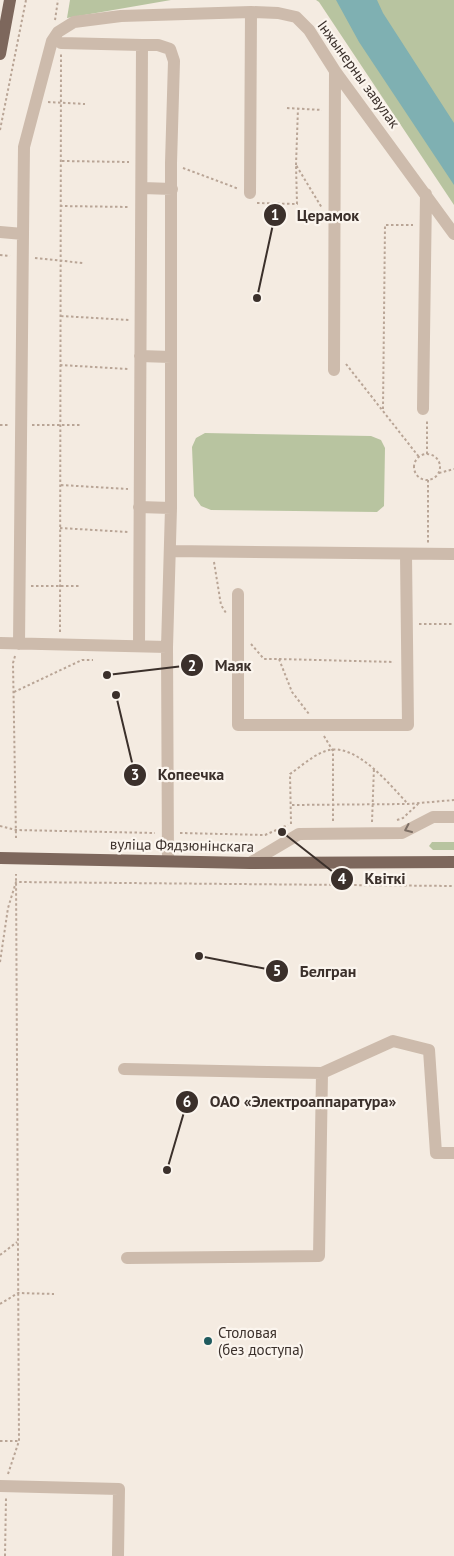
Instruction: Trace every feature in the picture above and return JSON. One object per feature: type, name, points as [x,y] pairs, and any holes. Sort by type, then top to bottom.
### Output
[{"type":"main road","points":[[0,54],[10,0]]},
{"type":"main road","name":"вуліца Фядзюнінскага","points":[[0,858],[250,863],[454,862]]},
{"type":"street","name":"Інжынерны завулак","points":[[58,47],[64,26],[74,22],[131,16],[251,12],[278,13],[296,17],[309,30],[335,71],[454,234]]},
{"type":"street","points":[[250,193],[251,12]]},
{"type":"street","points":[[139,645],[140,356],[143,208],[142,45]]},
{"type":"street","points":[[19,644],[24,147],[36,102],[58,47],[158,45],[170,50],[174,61],[171,163],[171,508],[167,646],[168,861]]},
{"type":"street","points":[[334,370],[335,71]]},
{"type":"street","points":[[143,188],[172,189]]},
{"type":"street","points":[[423,409],[426,194]]},
{"type":"street","points":[[0,232],[23,234]]},
{"type":"street","points":[[140,356],[172,357]]},
{"type":"street","points":[[139,507],[171,508]]},
{"type":"street","points":[[170,551],[406,555],[454,554]]},
{"type":"street","points":[[238,594],[238,725],[408,725],[406,555]]},
{"type":"street","points":[[0,643],[67,646],[167,646]]},
{"type":"street","points":[[250,863],[299,834],[402,833],[433,818],[454,817]]},
{"type":"street","points":[[124,1069],[322,1073],[393,1041],[429,1050],[436,1153],[454,1153]]},
{"type":"street","points":[[127,1258],[319,1256],[322,1073]]},
{"type":"street","points":[[3,1486],[119,1489],[118,1556]]},
{"type":"path","points":[[0,130],[26,0]]},
{"type":"path","points":[[58,47],[62,103],[60,206],[60,640],[67,646]]},
{"type":"path","points":[[36,102],[85,104]]},
{"type":"path","points":[[287,108],[335,110]]},
{"type":"path","points":[[171,163],[250,193],[250,202],[297,204],[298,108]]},
{"type":"path","points":[[62,161],[143,162]]},
{"type":"path","points":[[296,165],[334,229]]},
{"type":"path","points":[[60,206],[143,208]]},
{"type":"path","points":[[383,409],[385,225],[426,225]]},
{"type":"path","points":[[0,255],[83,263]]},
{"type":"path","points":[[61,316],[141,321]]},
{"type":"path","points":[[346,363],[418,457]]},
{"type":"path","points":[[60,365],[140,369]]},
{"type":"path","points":[[0,425],[82,425]]},
{"type":"path","points":[[428,480],[416,474],[414,465],[418,457],[427,454],[435,456],[440,464],[439,473]]},
{"type":"path","points":[[428,480],[439,473],[454,469]]},
{"type":"path","points":[[428,480],[428,555]]},
{"type":"path","points":[[61,485],[139,489]]},
{"type":"path","points":[[60,528],[140,533]]},
{"type":"path","points":[[212,551],[220,605],[226,613]]},
{"type":"path","points":[[19,587],[81,586]]},
{"type":"path","points":[[408,624],[454,624]]},
{"type":"path","points":[[16,838],[12,663],[19,644]]},
{"type":"path","points":[[251,644],[264,659],[408,662]]},
{"type":"path","points":[[279,659],[292,692],[317,725],[333,751],[333,823]]},
{"type":"path","points":[[14,692],[82,660],[94,660]]},
{"type":"path","points":[[291,824],[290,774],[324,751],[343,751],[374,767],[408,804]]},
{"type":"path","points":[[372,822],[374,767]]},
{"type":"path","points":[[291,805],[408,804],[454,800]]},
{"type":"path","points":[[391,823],[403,818],[418,803]]},
{"type":"path","points":[[0,826],[16,830],[265,835],[291,824],[296,825]]},
{"type":"path","points":[[265,835],[268,840]]},
{"type":"path","points":[[5,1556],[3,1486],[19,1441],[16,874]]},
{"type":"path","points":[[16,882],[454,886]]},
{"type":"path","points":[[0,962],[8,908],[16,882]]},
{"type":"path","points":[[0,1254],[17,1242]]},
{"type":"path","points":[[0,1304],[18,1293],[54,1294]]},
{"type":"path","points":[[0,1442],[19,1441]]},
{"type":"green space","points":[[70,0],[171,0],[67,18]]},
{"type":"green space","points":[[316,0],[454,0],[454,205],[319,2]]},
{"type":"green space","points":[[205,433],[371,436],[381,440],[385,448],[384,506],[377,512],[211,510],[201,506],[194,496],[192,447],[196,438]]},
{"type":"green space","points":[[432,842],[454,842],[454,850],[433,850],[429,846]]},
{"type":"water","points":[[336,0],[377,0],[383,13],[454,123],[454,185],[359,42]]},
{"type":"place","name":"Церамок","points":[[257,298]]},
{"type":"place","name":"Маяк","points":[[107,675]]},
{"type":"place","name":"Копеечка","points":[[116,695]]},
{"type":"place","name":"Квіткі","points":[[282,832]]},
{"type":"place","name":"Белгран","points":[[199,956]]},
{"type":"place","name":"ОАО «Электроаппаратура»","points":[[167,1170]]},
{"type":"place","name":"Столовая (без доступа)","points":[[208,1341]]}]
